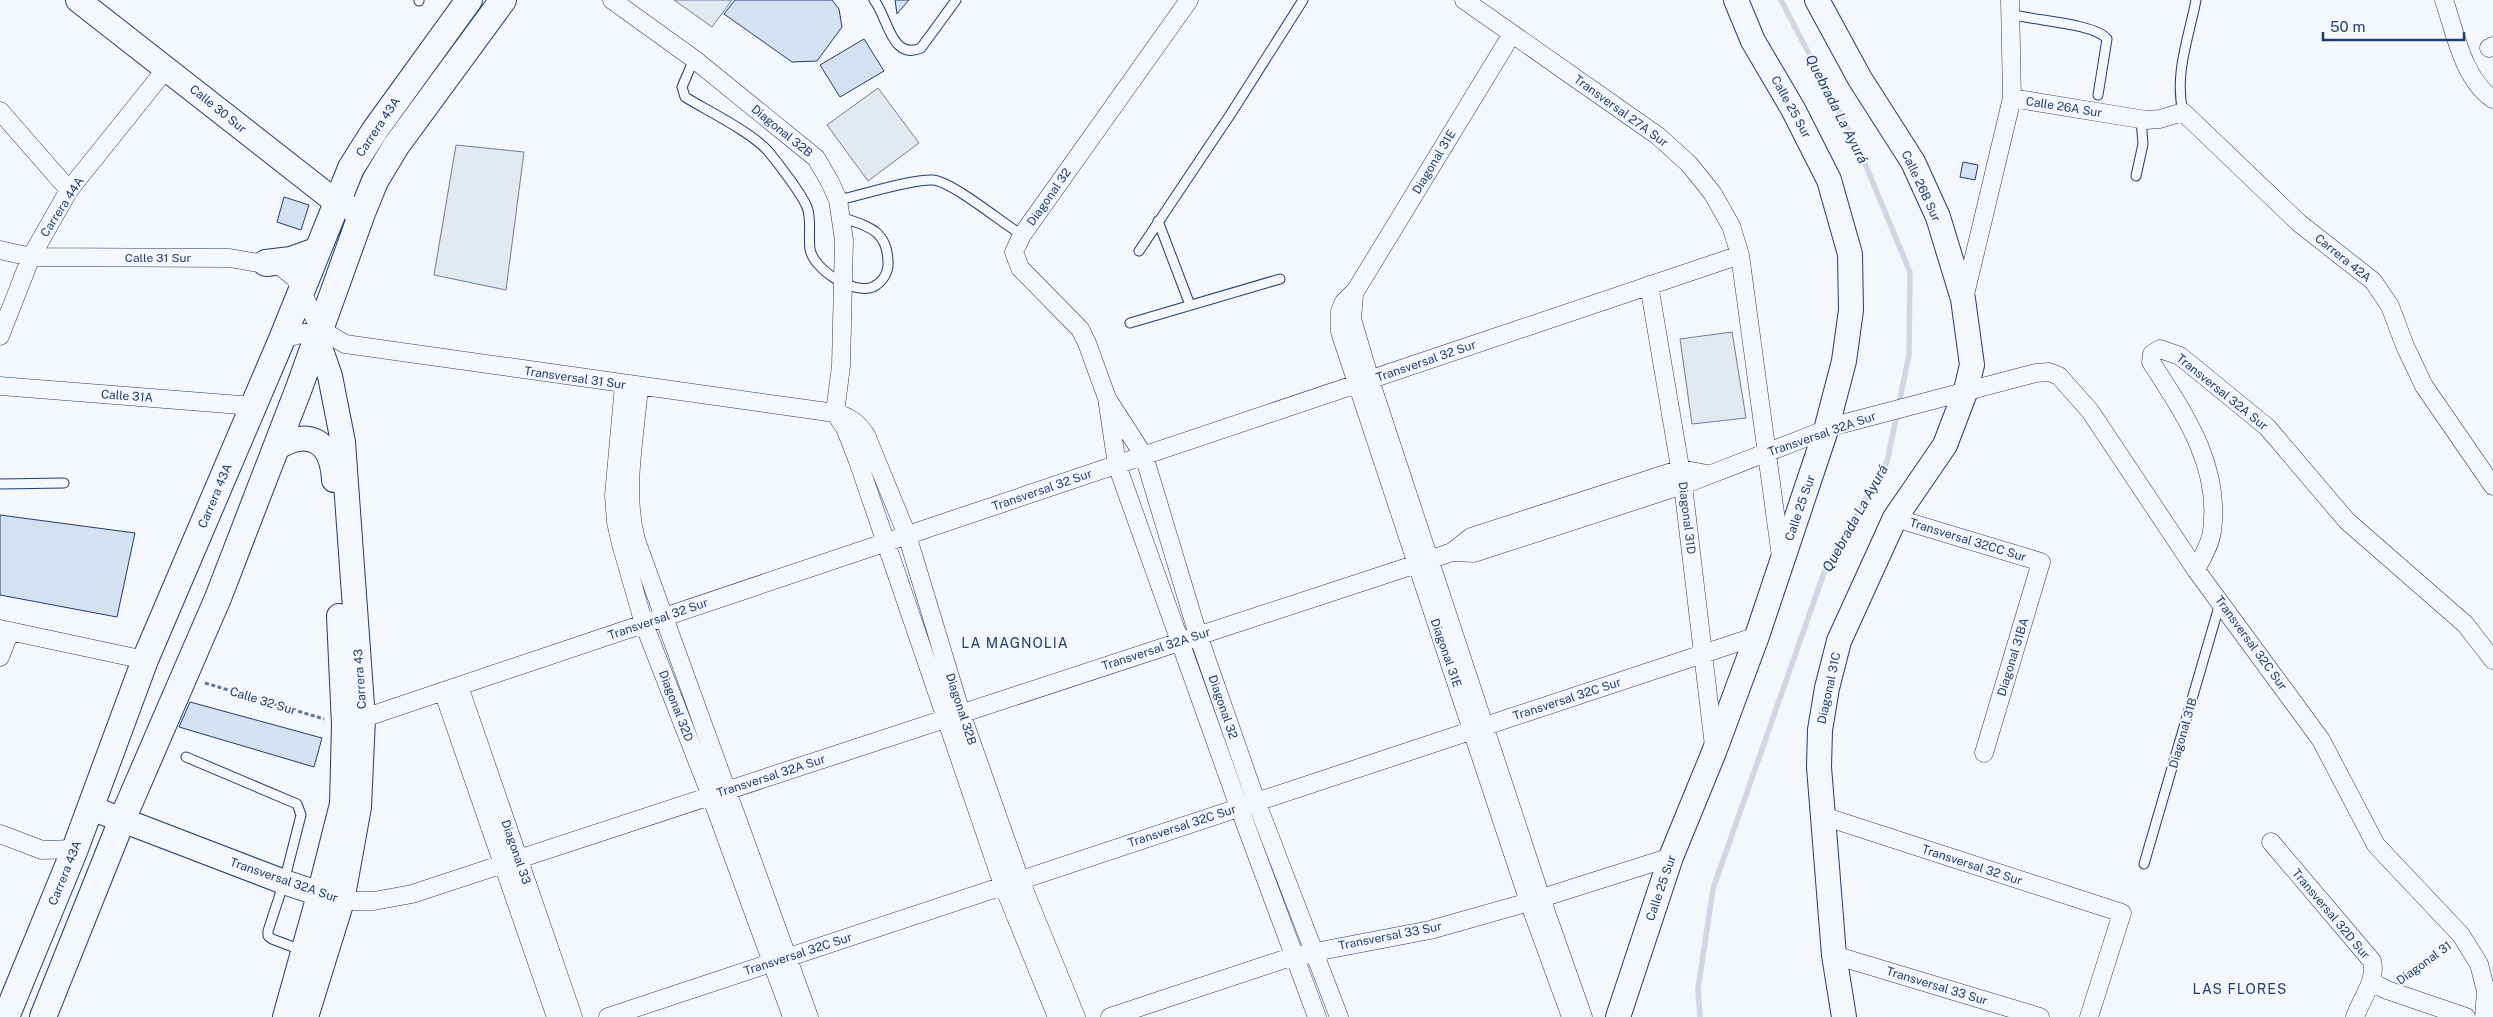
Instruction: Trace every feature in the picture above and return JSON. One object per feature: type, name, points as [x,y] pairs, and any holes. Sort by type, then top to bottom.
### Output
[{"type":"main road","name":"Calle 30 Sur","points":[[78,0],[336,202],[362,213]]},
{"type":"main road","name":"Carrera 43A","points":[[6,1017],[91,808],[144,660],[282,339],[351,168],[375,130],[469,0]]},
{"type":"main road","name":"Carrera 43A","points":[[43,1017],[122,820],[218,598],[375,181],[396,146],[503,0]]},
{"type":"main road","name":"Calle 25 Sur","points":[[1618,1017],[1671,857],[1714,752],[1757,636],[1782,561],[1835,427],[1851,310],[1850,254],[1830,180],[1793,109],[1754,41],[1736,0]]},
{"type":"main road","name":"Calle 26B Sur","points":[[1817,0],[1860,78],[1913,162],[1938,217],[1963,299],[1972,364],[1958,392]]},
{"type":"main road","points":[[266,263],[291,260],[316,251]]},
{"type":"main road","name":"Carrera 43","points":[[306,1017],[330,898],[353,722],[343,442],[330,376],[318,334]]},
{"type":"main road","name":"Diagonal 31C","points":[[1844,1017],[1834,955],[1818,767],[1820,730],[1827,688],[1839,641],[1895,518],[1945,445],[1958,392]]},
{"type":"main road","name":"Carrera 43","points":[[275,449],[287,441],[298,438],[312,440],[325,449],[333,463],[353,722]]},
{"type":"main road","name":"Transversal 32A Sur","points":[[91,808],[330,898]]},
{"type":"main road","name":"Carrera 43","points":[[285,1017],[304,952],[330,898]]},
{"type":"street","name":"Diagonal 32B","points":[[612,0],[694,58],[816,158],[840,209],[844,240],[844,285],[841,366],[835,413],[846,428],[852,444],[944,718],[1012,883],[1076,1017]]},
{"type":"street","name":"Diagonal 32","points":[[1189,0],[1022,236],[1014,252],[1020,268],[1080,329],[1087,343],[1107,398],[1117,465],[1239,807],[1318,1017]]},
{"type":"street","name":"Transversal 27A Sur","points":[[1464,0],[1658,136],[1689,164],[1714,194],[1731,226],[1740,255]]},
{"type":"street","points":[[2444,0],[2470,74],[2484,94],[2493,99]]},
{"type":"street","name":"Calle 26A Sur","points":[[2010,7],[2012,98],[2141,120],[2160,119],[2183,112]]},
{"type":"street","name":"Diagonal 31E","points":[[1512,34],[1356,290],[1352,319],[1363,382],[1535,900],[1571,1017]]},
{"type":"street","name":"Carrera 44A","points":[[0,336],[31,257],[70,190],[166,68]]},
{"type":"street","points":[[1963,299],[2012,98]]},
{"type":"street","points":[[0,111],[70,190]]},
{"type":"street","name":"Carrera 42A","points":[[2183,112],[2299,223],[2373,281],[2390,306],[2405,346],[2424,386],[2493,486]]},
{"type":"street","name":"Calle 31 Sur","points":[[0,250],[31,257],[230,258],[266,263],[281,267],[295,278],[301,293]]},
{"type":"street","points":[[1740,255],[1782,561]]},
{"type":"street","name":"Transversal 32 Sur","points":[[353,722],[1740,255]]},
{"type":"street","name":"Diagonal 31D","points":[[1649,286],[1682,477],[1714,752]]},
{"type":"street","points":[[282,339],[318,334],[301,293]]},
{"type":"street","name":"Transversal 31 Sur","points":[[318,334],[357,347],[835,413]]},
{"type":"street","name":"Transversal 32A Sur","points":[[2196,570],[2212,533],[2214,504],[2207,464],[2191,425],[2151,362],[2152,354],[2160,349],[2180,356],[2267,427],[2348,521],[2465,624],[2493,660]]},
{"type":"street","name":"Transversal 32C Sur","points":[[1958,392],[2036,373],[2049,372],[2059,376],[2090,411],[2196,570],[2220,600],[2321,740],[2376,844],[2461,936],[2478,964],[2486,992],[2484,1017]]},
{"type":"street","name":"Calle 31A","points":[[0,386],[253,406]]},
{"type":"street","name":"Diagonal 32D","points":[[632,386],[630,519],[718,793],[779,960],[792,1017]]},
{"type":"street","name":"Diagonal 32D","points":[[632,386],[614,495],[616,522],[644,624],[718,793]]},
{"type":"street","name":"Transversal 32A Sur","points":[[330,898],[374,901],[412,894],[1452,552],[1471,537],[1682,477],[1708,474],[1835,427],[1958,392]]},
{"type":"street","name":"Diagonal 32","points":[[1107,398],[1144,456],[1198,635],[1256,801],[1339,1017]]},
{"type":"street","name":"Diagonal 32B","points":[[835,413],[847,416],[858,423],[866,434],[907,536],[1012,883],[1058,1017]]},
{"type":"street","name":"Transversal 32CC Sur","points":[[1895,518],[2041,562]]},
{"type":"street","name":"Diagonal 31BA","points":[[1984,753],[2041,562]]},
{"type":"street","points":[[0,657],[5,630],[144,660]]},
{"type":"street","name":"Transversal 32C Sur","points":[[608,1017],[1757,636]]},
{"type":"street","name":"Diagonal 33","points":[[451,689],[511,862],[556,1017]]},
{"type":"street","name":"Transversal 32 Sur","points":[[1823,816],[2122,913],[2089,1017]]},
{"type":"street","points":[[0,834],[42,850],[75,849]]},
{"type":"street","name":"Transversal 32D Sur","points":[[2270,842],[2372,962],[2379,986]]},
{"type":"street","name":"Transversal 33 Sur","points":[[1110,1017],[1294,956],[1430,930],[1535,900],[1671,857]]},
{"type":"street","name":"Diagonal 33","points":[[511,862],[574,1017]]},
{"type":"street","name":"Diagonal 31E","points":[[1535,900],[1583,1017]]},
{"type":"street","name":"Transversal 33 Sur","points":[[1834,955],[2040,1017]]},
{"type":"street","name":"Diagonal 32D","points":[[779,960],[809,1017]]},
{"type":"street","points":[[2354,1017],[2379,986],[2466,1017]]},
{"type":"lane","points":[[874,0],[897,45],[905,50],[914,51],[922,48],[956,0]]},
{"type":"lane","points":[[1138,251],[1232,112],[1303,0]]},
{"type":"lane","points":[[2183,112],[2178,94],[2182,62],[2196,0]]},
{"type":"lane","points":[[2010,7],[2027,18],[2091,28],[2103,34],[2107,39],[2098,95]]},
{"type":"lane","points":[[694,58],[682,87],[685,97],[766,148],[807,207],[810,250],[825,271],[844,285],[865,288],[873,287],[882,280],[887,271],[888,253],[886,243],[879,234],[840,209]]},
{"type":"lane","points":[[2136,176],[2143,144],[2141,120]]},
{"type":"lane","points":[[840,209],[918,182],[934,180],[948,185],[1022,236]]},
{"type":"lane","points":[[1158,221],[1190,304]]},
{"type":"lane","points":[[1130,323],[1280,279]]},
{"type":"lane","points":[[0,484],[64,483]]},
{"type":"lane","name":"Diagonal 31B","points":[[2144,864],[2220,600]]},
{"type":"lane","points":[[186,757],[297,804],[301,809],[301,816],[284,882],[268,936],[304,952]]},
{"type":"path","name":"Calle 32 Sur","points":[[183,676],[353,722]]},
{"type":"path","name":"Diagonal 31","points":[[2379,986],[2461,936]]},
{"type":"shaded area","points":[[674,0],[732,0],[712,27]]},
{"type":"shaded area","points":[[878,88],[919,143],[868,181],[827,125]]},
{"type":"shaded area","points":[[456,145],[524,152],[506,290],[434,275]]},
{"type":"shaded area","points":[[1732,332],[1746,418],[1692,424],[1680,339]]},
{"type":"building","points":[[735,0],[832,0],[839,9],[842,27],[817,61],[792,62],[724,14]]},
{"type":"building","points":[[895,0],[909,0],[897,14]]},
{"type":"building","points":[[864,39],[884,71],[840,97],[820,65]]},
{"type":"building","points":[[1963,162],[1978,165],[1975,180],[1960,177]]},
{"type":"building","points":[[284,197],[309,205],[301,230],[277,222]]},
{"type":"building","points":[[0,515],[135,533],[117,617],[0,595]]},
{"type":"building","points":[[190,702],[322,738],[314,767],[179,727]]},
{"type":"waterway","name":"Quebrada La Ayurá","points":[[1700,1017],[1698,989],[1713,889],[1826,567],[1887,462],[1909,355],[1910,272],[1861,154],[1781,0]]},
{"type":"district","name":"LA MAGNOLIA","points":[[1015,643]]},
{"type":"district","name":"LAS FLORES","points":[[2240,989]]}]
